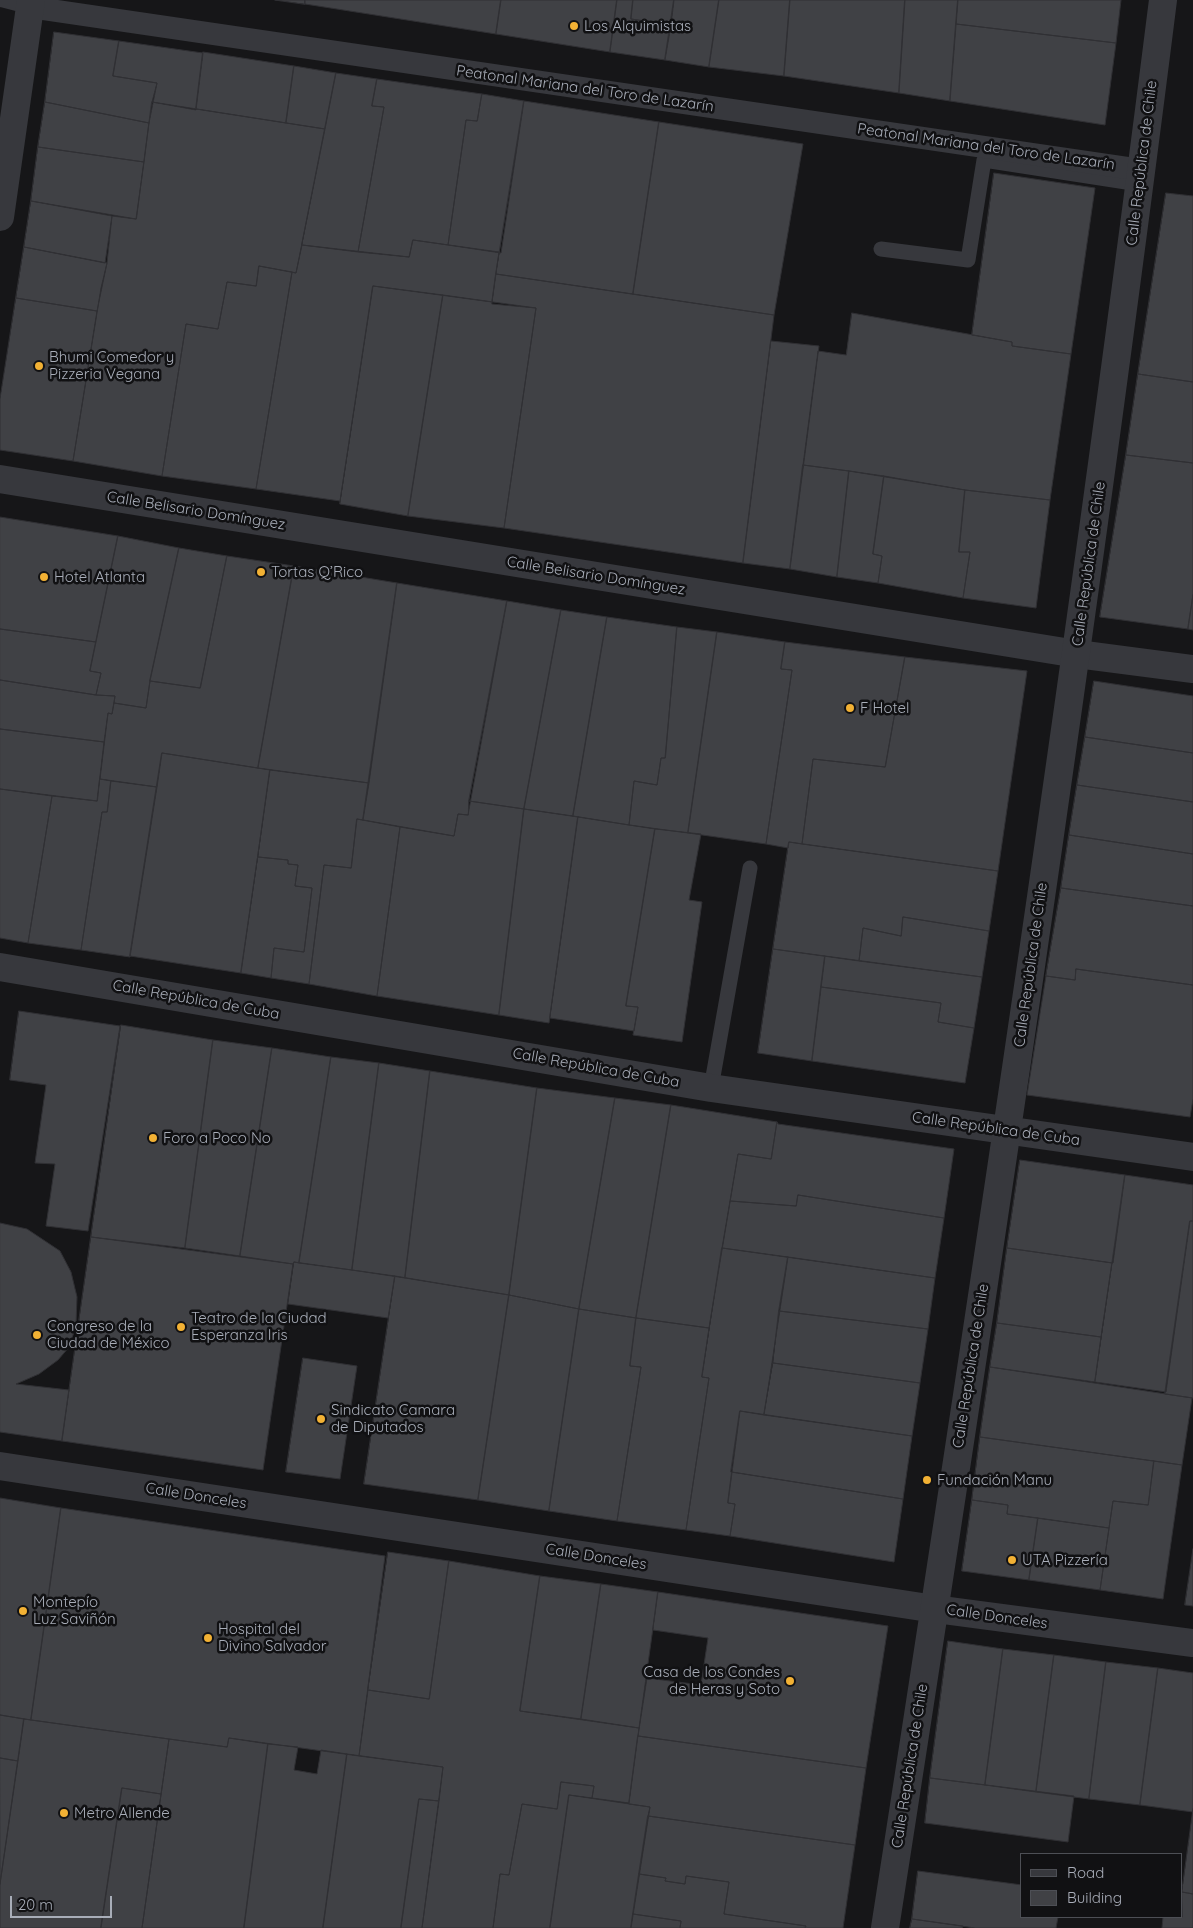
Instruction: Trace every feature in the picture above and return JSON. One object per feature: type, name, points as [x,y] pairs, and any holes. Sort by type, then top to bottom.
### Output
[{"type":"street","name":"Calle República de Chile","points":[[885,1928],[935,1609],[1077,654],[1163,0]]},
{"type":"street","name":"Peatonal Mariana del Toro de Lazarín","points":[[30,4],[1140,177]]},
{"type":"street","points":[[0,217],[30,4]]},
{"type":"street","name":"Calle Belisario Domínguez","points":[[0,479],[1077,654],[1193,669]]},
{"type":"street","name":"Calle República de Cuba","points":[[0,967],[711,1088],[1193,1157]]},
{"type":"street","name":"Calle Donceles","points":[[0,1466],[935,1609],[1193,1643]]},
{"type":"lane","points":[[2,0],[30,4]]},
{"type":"lane","points":[[882,249],[968,260],[984,160],[1140,177]]},
{"type":"lane","points":[[711,1088],[750,868]]},
{"type":"building","points":[[275,0],[305,0],[305,4]]},
{"type":"building","points":[[305,0],[501,0],[496,34],[305,4]]},
{"type":"building","points":[[501,0],[617,0],[610,52],[496,34]]},
{"type":"building","points":[[617,0],[633,0],[631,19],[671,25],[665,60],[610,52]]},
{"type":"building","points":[[633,0],[674,0],[671,25],[631,19]]},
{"type":"building","points":[[674,0],[719,0],[709,67],[665,60]]},
{"type":"building","points":[[719,0],[790,0],[784,76],[709,67]]},
{"type":"building","points":[[790,0],[905,0],[899,93],[784,76]]},
{"type":"building","points":[[905,0],[958,0],[950,101],[899,93]]},
{"type":"building","points":[[958,0],[1121,0],[1116,43],[956,24]]},
{"type":"building","points":[[956,24],[1116,43],[1105,125],[950,101]]},
{"type":"building","points":[[54,32],[119,41],[113,76],[157,83],[149,123],[45,102]]},
{"type":"building","points":[[119,41],[203,53],[196,110],[152,102],[157,83],[113,76]]},
{"type":"building","points":[[203,52],[294,66],[286,123],[196,109]]},
{"type":"building","points":[[294,66],[336,73],[325,129],[286,123]]},
{"type":"building","points":[[336,73],[377,79],[372,106],[384,107],[358,252],[302,245]]},
{"type":"building","points":[[377,79],[482,94],[477,121],[466,120],[448,245],[413,240],[409,257],[358,252],[384,107],[372,106]]},
{"type":"building","points":[[482,94],[524,101],[501,253],[448,245],[466,120],[477,121]]},
{"type":"building","points":[[524,101],[659,122],[633,294],[496,274]]},
{"type":"building","points":[[45,102],[149,123],[144,162],[38,147]]},
{"type":"building","points":[[152,102],[325,129],[296,273],[259,266],[256,286],[227,282],[218,329],[186,324],[162,476],[73,461],[101,288],[107,263],[112,216],[136,219]]},
{"type":"building","points":[[659,122],[803,144],[774,315],[633,294]]},
{"type":"building","points":[[38,147],[144,162],[136,219],[31,201]]},
{"type":"building","points":[[994,173],[1095,188],[1071,354],[1012,346],[1012,342],[972,335]]},
{"type":"building","points":[[1166,193],[1193,196],[1193,382],[1138,374]]},
{"type":"building","points":[[31,201],[112,216],[105,263],[24,247]]},
{"type":"building","points":[[413,240],[499,252],[492,302],[373,286],[340,501],[256,489],[292,272],[296,273],[302,245],[409,257]]},
{"type":"building","points":[[24,247],[107,263],[97,311],[16,298]]},
{"type":"building","points":[[259,266],[292,272],[256,489],[162,476],[186,324],[218,329],[227,282],[256,286]]},
{"type":"building","points":[[496,274],[774,315],[743,563],[504,528],[536,308],[492,304]]},
{"type":"building","points":[[373,286],[443,295],[408,516],[340,504]]},
{"type":"building","points":[[443,295],[536,308],[504,528],[408,516]]},
{"type":"building","points":[[16,298],[97,311],[73,461],[0,450],[0,399]]},
{"type":"building","points":[[852,313],[1012,342],[1012,346],[1071,354],[1050,500],[965,490],[803,465],[818,351],[846,355]]},
{"type":"building","points":[[771,341],[819,346],[790,569],[743,563]]},
{"type":"building","points":[[1138,374],[1193,382],[1193,463],[1126,455]]},
{"type":"building","points":[[1126,455],[1193,463],[1193,595],[1188,629],[1100,617]]},
{"type":"building","points":[[803,465],[849,471],[837,577],[790,569]]},
{"type":"building","points":[[849,471],[884,476],[873,554],[882,556],[878,583],[837,577]]},
{"type":"building","points":[[884,476],[965,490],[959,552],[970,552],[963,598],[878,583],[882,556],[873,554]]},
{"type":"building","points":[[965,490],[1050,500],[1036,608],[963,598],[970,552],[959,552]]},
{"type":"building","points":[[0,517],[118,536],[96,642],[0,629]]},
{"type":"building","points":[[118,536],[179,548],[150,681],[146,708],[114,703],[115,696],[96,695],[101,673],[90,671]]},
{"type":"building","points":[[179,548],[227,556],[200,688],[150,681]]},
{"type":"building","points":[[227,556],[294,566],[258,768],[162,753],[157,787],[100,779],[108,713],[112,714],[114,703],[146,708],[150,681],[200,688]]},
{"type":"building","points":[[294,566],[397,583],[369,783],[258,768]]},
{"type":"building","points":[[397,583],[507,601],[468,815],[458,814],[454,836],[363,820]]},
{"type":"building","points":[[1193,595],[1193,630],[1188,629]]},
{"type":"building","points":[[507,601],[561,610],[524,809],[469,801]]},
{"type":"building","points":[[561,610],[607,617],[573,816],[524,809]]},
{"type":"building","points":[[607,617],[677,627],[665,758],[661,758],[657,785],[634,781],[629,825],[573,816]]},
{"type":"building","points":[[677,627],[717,632],[688,833],[629,825],[634,781],[657,785],[661,758],[665,758]]},
{"type":"building","points":[[0,629],[96,642],[90,671],[101,673],[96,695],[0,680]]},
{"type":"building","points":[[717,632],[785,642],[781,669],[792,670],[766,844],[688,833]]},
{"type":"building","points":[[785,642],[905,657],[885,767],[813,759],[802,844],[789,842],[788,848],[766,844],[792,670],[781,669]]},
{"type":"building","points":[[905,657],[1027,671],[998,871],[802,844],[813,759],[885,767]]},
{"type":"building","points":[[0,680],[96,695],[115,696],[112,714],[108,713],[104,742],[0,729]]},
{"type":"building","points":[[1094,681],[1193,696],[1193,753],[1085,737]]},
{"type":"building","points":[[0,729],[104,742],[97,801],[0,789]]},
{"type":"building","points":[[1085,737],[1193,753],[1193,802],[1077,785]]},
{"type":"building","points":[[162,753],[270,770],[241,973],[130,956]]},
{"type":"building","points":[[270,770],[369,783],[363,820],[357,819],[351,868],[324,865],[309,984],[271,978],[274,948],[304,952],[312,888],[295,886],[298,865],[288,864],[288,860],[258,857]]},
{"type":"building","points":[[100,779],[111,781],[107,812],[102,812],[81,950],[28,943],[52,796],[97,801]]},
{"type":"building","points":[[111,781],[157,787],[130,957],[81,950],[102,812],[107,812]]},
{"type":"building","points":[[1077,785],[1193,802],[1193,854],[1069,835]]},
{"type":"building","points":[[0,789],[52,796],[28,943],[0,938]]},
{"type":"building","points":[[469,801],[524,809],[499,1015],[377,996],[400,827],[454,836],[458,814],[468,815]]},
{"type":"building","points":[[524,809],[578,817],[549,1023],[499,1015]]},
{"type":"building","points":[[578,817],[655,829],[626,1006],[638,1007],[634,1031],[550,1018]]},
{"type":"building","points":[[357,819],[400,827],[377,996],[309,984],[324,865],[351,868]]},
{"type":"building","points":[[655,829],[701,834],[689,900],[702,902],[682,1042],[633,1035],[638,1007],[626,1006]]},
{"type":"building","points":[[1069,835],[1193,854],[1193,906],[1061,888]]},
{"type":"building","points":[[789,842],[998,871],[989,931],[903,917],[901,936],[863,928],[859,961],[773,949]]},
{"type":"building","points":[[258,857],[288,860],[288,864],[298,865],[295,886],[312,888],[304,952],[274,948],[271,978],[241,973]]},
{"type":"building","points":[[1061,888],[1193,906],[1193,985],[1076,969],[1075,980],[1046,976]]},
{"type":"building","points":[[903,917],[989,931],[982,977],[859,961],[863,928],[901,936]]},
{"type":"building","points":[[773,949],[825,956],[812,1061],[758,1053]]},
{"type":"building","points":[[825,956],[982,977],[974,1028],[938,1022],[941,1003],[821,987]]},
{"type":"building","points":[[1076,969],[1193,985],[1193,1099],[1190,1117],[1027,1095],[1046,976],[1075,980]]},
{"type":"building","points":[[821,987],[941,1003],[938,1022],[974,1028],[965,1083],[812,1061]]},
{"type":"building","points":[[19,1011],[120,1026],[88,1231],[46,1226],[55,1164],[35,1163],[46,1085],[10,1080]]},
{"type":"building","name":"Foro a Poco No","points":[[121,1025],[213,1040],[185,1248],[91,1237]]},
{"type":"building","points":[[213,1040],[272,1048],[240,1256],[185,1248]]},
{"type":"building","points":[[272,1048],[331,1057],[299,1263],[294,1262],[293,1264],[240,1256]]},
{"type":"building","points":[[331,1057],[379,1063],[352,1270],[299,1263]]},
{"type":"building","points":[[379,1063],[430,1071],[405,1278],[352,1270]]},
{"type":"building","points":[[430,1071],[537,1088],[509,1295],[405,1278]]},
{"type":"building","points":[[537,1088],[615,1098],[579,1309],[509,1295]]},
{"type":"building","points":[[615,1098],[671,1105],[636,1318],[579,1309]]},
{"type":"building","points":[[671,1105],[777,1122],[771,1159],[738,1154],[709,1328],[636,1318]]},
{"type":"building","points":[[777,1122],[778,1124],[954,1149],[944,1218],[798,1195],[796,1206],[730,1201],[738,1154],[771,1159]]},
{"type":"building","points":[[1020,1160],[1125,1175],[1113,1263],[1007,1248]]},
{"type":"building","points":[[1125,1175],[1193,1185],[1193,1221],[1190,1221],[1166,1392],[1095,1382]]},
{"type":"building","points":[[798,1195],[944,1218],[935,1278],[722,1248],[730,1201],[796,1206]]},
{"type":"building","points":[[1190,1221],[1193,1221],[1193,1398],[1165,1394]]},
{"type":"building","name":"Congreso de la Ciudad de México","points":[[0,1223],[27,1229],[60,1251],[71,1272],[77,1297],[76,1324],[70,1346],[58,1360],[39,1374],[16,1384],[69,1390],[62,1441],[0,1432]]},
{"type":"building","name":"Teatro de la Ciudad Esperanza Iris","points":[[91,1237],[293,1264],[263,1470],[62,1441]]},
{"type":"building","points":[[722,1248],[788,1257],[764,1415],[740,1411],[728,1503],[735,1504],[730,1536],[686,1530],[709,1378],[702,1377]]},
{"type":"building","points":[[1007,1248],[1112,1263],[1101,1337],[997,1323]]},
{"type":"building","points":[[788,1257],[935,1278],[928,1329],[779,1311]]},
{"type":"building","points":[[294,1262],[395,1276],[388,1318],[288,1304]]},
{"type":"building","points":[[395,1276],[509,1295],[478,1500],[364,1484]]},
{"type":"building","points":[[509,1295],[579,1309],[549,1511],[478,1500]]},
{"type":"building","points":[[579,1309],[636,1318],[630,1366],[641,1367],[617,1521],[549,1511]]},
{"type":"building","points":[[779,1311],[928,1329],[920,1383],[773,1363]]},
{"type":"building","points":[[636,1318],[709,1328],[702,1377],[709,1378],[686,1530],[617,1521],[641,1367],[630,1366]]},
{"type":"building","points":[[997,1323],[1101,1337],[1095,1382],[990,1367]]},
{"type":"building","name":"Sindicato Camara de Diputados","points":[[303,1358],[357,1366],[340,1479],[286,1472]]},
{"type":"building","points":[[773,1363],[920,1383],[912,1436],[764,1415]]},
{"type":"building","points":[[990,1367],[1192,1398],[1182,1465],[980,1437]]},
{"type":"building","points":[[740,1411],[912,1436],[903,1499],[731,1472]]},
{"type":"building","points":[[980,1437],[1154,1461],[1148,1505],[1113,1501],[1109,1528],[1007,1514],[1008,1505],[972,1500]]},
{"type":"building","points":[[1154,1461],[1182,1465],[1163,1599],[1100,1590],[1113,1501],[1148,1505]]},
{"type":"building","points":[[732,1472],[903,1499],[894,1562],[730,1536],[735,1504],[728,1503]]},
{"type":"building","name":"Montepío Luz Saviñón","points":[[0,1498],[61,1508],[31,1720],[0,1715]]},
{"type":"building","points":[[972,1500],[1008,1505],[1007,1514],[1038,1518],[1029,1580],[962,1571]]},
{"type":"building","name":"Hospital del Divino Salvador","points":[[61,1508],[385,1556],[359,1756],[229,1738],[227,1747],[31,1720]]},
{"type":"building","points":[[1038,1518],[1109,1528],[1100,1590],[1029,1580]]},
{"type":"building","points":[[1193,1549],[1193,1606],[1185,1605]]},
{"type":"building","points":[[388,1552],[449,1561],[429,1699],[368,1690]]},
{"type":"building","points":[[449,1561],[540,1576],[520,1711],[639,1728],[629,1803],[592,1798],[594,1786],[561,1782],[557,1809],[522,1804],[509,1875],[500,1874],[493,1928],[422,1928],[443,1767],[359,1756],[368,1690],[429,1699]]},
{"type":"building","points":[[540,1576],[601,1584],[581,1719],[520,1711]]},
{"type":"building","points":[[601,1584],[658,1592],[639,1728],[581,1719]]},
{"type":"building","name":"Casa de los Condes de Heras y Soto","points":[[658,1592],[888,1626],[866,1768],[638,1736],[647,1678],[701,1685],[708,1638],[653,1630]]},
{"type":"building","points":[[948,1641],[1003,1649],[985,1785],[930,1778]]},
{"type":"building","points":[[1003,1649],[1054,1655],[1036,1792],[985,1785]]},
{"type":"building","points":[[1054,1655],[1106,1662],[1089,1799],[1036,1792]]},
{"type":"building","points":[[1106,1662],[1158,1668],[1140,1805],[1089,1799]]},
{"type":"building","points":[[1158,1668],[1193,1673],[1193,1812],[1140,1805]]},
{"type":"building","points":[[0,1715],[24,1719],[18,1761],[0,1758]]},
{"type":"building","name":"Metro Allende","points":[[24,1719],[169,1739],[161,1794],[122,1788],[101,1928],[0,1928],[0,1884]]},
{"type":"building","points":[[638,1736],[866,1768],[855,1845],[648,1816],[650,1807],[629,1804]]},
{"type":"building","points":[[229,1738],[268,1744],[244,1928],[142,1928],[169,1739],[227,1747]]},
{"type":"building","points":[[268,1744],[298,1747],[294,1770],[317,1774],[321,1750],[347,1754],[323,1928],[244,1928]]},
{"type":"building","points":[[347,1754],[443,1767],[439,1801],[419,1799],[401,1928],[323,1928]]},
{"type":"building","points":[[0,1758],[18,1761],[0,1884]]},
{"type":"building","points":[[930,1778],[1074,1796],[1068,1842],[925,1823]]},
{"type":"building","points":[[561,1782],[594,1786],[592,1798],[569,1795],[550,1928],[493,1928],[500,1874],[509,1875],[522,1804],[557,1809]]},
{"type":"building","points":[[122,1788],[161,1794],[142,1928],[101,1928]]},
{"type":"building","points":[[569,1795],[650,1807],[631,1928],[550,1928]]},
{"type":"building","points":[[419,1799],[439,1801],[422,1928],[401,1928]]},
{"type":"building","points":[[1193,1809],[1193,1894],[1183,1892]]},
{"type":"building","points":[[648,1816],[855,1845],[843,1928],[805,1928],[806,1926],[724,1914],[729,1882],[686,1876],[685,1884],[665,1881],[666,1878],[639,1874]]},
{"type":"building","points":[[918,1871],[1020,1885],[1020,1918],[1058,1918],[1056,1928],[975,1928],[912,1919]]},
{"type":"building","points":[[639,1874],[666,1878],[665,1881],[685,1884],[686,1876],[729,1882],[724,1914],[806,1926],[805,1928],[680,1928],[681,1921],[633,1914]]},
{"type":"building","points":[[1183,1892],[1193,1894],[1193,1928],[1162,1928],[1163,1918],[1183,1918]]},
{"type":"building","points":[[633,1914],[681,1921],[680,1928],[631,1928]]},
{"type":"building","points":[[912,1919],[963,1926],[962,1928],[910,1928]]},
{"type":"place","name":"Los Alquimistas","points":[[574,26]]},
{"type":"place","name":"Bhumi Comedor y Pizzeria Vegana","points":[[39,366]]},
{"type":"place","name":"Tortas Q’Rico","points":[[261,572]]},
{"type":"place","name":"Hotel Atlanta","points":[[44,577]]},
{"type":"place","name":"F Hotel","points":[[850,708]]},
{"type":"place","name":"Foro a Poco No","points":[[153,1138]]},
{"type":"place","name":"Teatro de la Ciudad Esperanza Iris","points":[[181,1327]]},
{"type":"place","name":"Congreso de la Ciudad de México","points":[[37,1335]]},
{"type":"place","name":"Sindicato Camara de Diputados","points":[[321,1419]]},
{"type":"place","name":"Fundación Manu","points":[[927,1480]]},
{"type":"place","name":"UTA Pizzería","points":[[1012,1560]]},
{"type":"place","name":"Montepío Luz Saviñón","points":[[23,1611]]},
{"type":"place","name":"Hospital del Divino Salvador","points":[[208,1638]]},
{"type":"place","name":"Casa de los Condes de Heras y Soto","points":[[790,1681]]},
{"type":"place","name":"Metro Allende","points":[[64,1813]]}]
